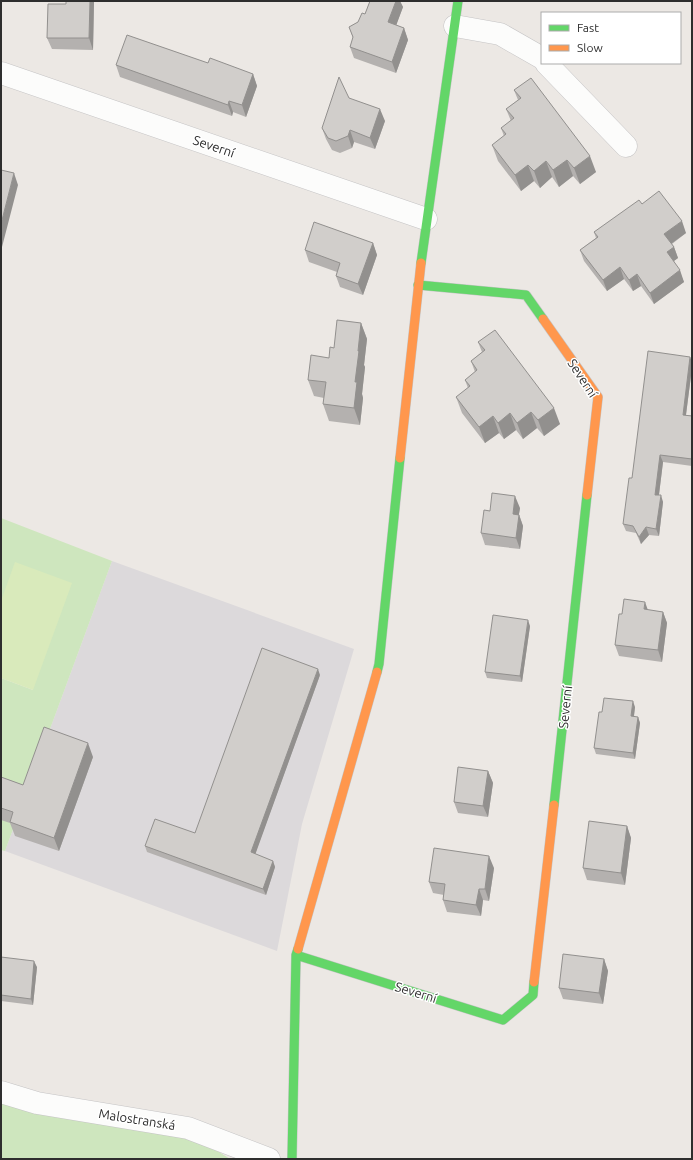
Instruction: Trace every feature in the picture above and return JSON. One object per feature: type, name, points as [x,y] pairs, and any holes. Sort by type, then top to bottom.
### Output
[{"type":"street","points":[[292,1159],[296,955],[379,664],[418,285],[426,219],[458,1]]},
{"type":"street","points":[[455,26],[500,34],[541,57]]},
{"type":"street","points":[[547,64],[626,146]]},
{"type":"street","name":"Severní","points":[[1,73],[426,219]]},
{"type":"street","name":"Severní","points":[[296,955],[503,1020],[533,996],[598,397],[526,295],[418,285]]},
{"type":"street","name":"Malostranská","points":[[1,1092],[37,1103],[188,1128],[268,1159]]},
{"type":"shaded area","points":[[112,561],[354,649],[302,824],[277,951],[5,851]]},
{"type":"green space","points":[[1,518],[112,561],[5,851],[1,850],[1,678],[33,690],[1,601]]},
{"type":"green space","points":[[15,562],[72,583],[33,690],[1,678],[1,601]]},
{"type":"green space","points":[[1,1102],[185,1138],[216,1150],[230,1159],[1,1159]]},
{"type":"building","points":[[66,1],[90,1],[89,38],[47,38],[48,4],[66,4]]},
{"type":"building","points":[[370,1],[396,1],[388,22],[404,28],[392,62],[350,47],[353,37],[349,27],[358,22],[362,13],[365,14]]},
{"type":"building","points":[[127,35],[208,63],[210,58],[253,74],[242,105],[229,101],[228,105],[116,65]]},
{"type":"building","points":[[339,77],[349,98],[380,109],[370,138],[350,130],[348,136],[336,141],[328,138],[322,128]]},
{"type":"building","points":[[531,78],[590,156],[574,168],[567,160],[553,170],[546,161],[534,171],[528,165],[515,175],[492,145],[506,134],[501,128],[514,118],[506,109],[521,98],[514,90]]},
{"type":"building","points":[[1,170],[14,173],[1,224]]},
{"type":"building","points":[[659,191],[682,221],[664,234],[674,247],[667,252],[680,270],[650,293],[637,274],[629,280],[620,267],[603,280],[580,250],[598,237],[594,232],[639,200],[642,204]]},
{"type":"building","points":[[314,222],[373,243],[358,284],[336,276],[340,263],[305,250]]},
{"type":"building","points":[[337,320],[361,323],[354,408],[323,404],[326,382],[308,380],[311,355],[329,358],[330,347],[334,348]]},
{"type":"building","points":[[495,330],[554,408],[538,420],[531,412],[517,423],[510,413],[498,423],[493,416],[479,427],[456,397],[470,386],[465,380],[477,370],[471,361],[485,350],[478,342]]},
{"type":"building","points":[[648,351],[690,357],[683,415],[692,416],[692,459],[660,455],[655,495],[661,495],[656,529],[646,527],[639,537],[633,526],[623,524],[629,478],[632,478]]},
{"type":"building","points":[[492,493],[515,496],[513,514],[519,515],[516,538],[481,533],[484,510],[490,511]]},
{"type":"building","points":[[624,599],[645,602],[644,609],[663,612],[658,650],[615,645],[619,614],[622,614]]},
{"type":"building","points":[[493,615],[528,620],[520,676],[485,672]]},
{"type":"building","points":[[262,648],[318,669],[251,852],[273,861],[263,889],[145,846],[155,819],[195,833]]},
{"type":"building","points":[[604,698],[633,701],[631,716],[638,717],[633,753],[594,748],[599,712],[602,712]]},
{"type":"building","points":[[44,727],[88,743],[54,838],[10,822],[13,812],[1,808],[1,777],[23,785]]},
{"type":"building","points":[[458,767],[488,771],[483,806],[454,802]]},
{"type":"building","points":[[589,821],[627,826],[621,873],[583,868]]},
{"type":"building","points":[[434,848],[489,856],[485,889],[479,889],[476,905],[443,900],[445,884],[429,882]]},
{"type":"building","points":[[563,954],[604,959],[599,993],[559,988]]},
{"type":"building","points":[[1,957],[34,961],[31,999],[1,995]]},
{"type":"traffic: fast","points":[[421,263],[458,1]]},
{"type":"traffic: fast","points":[[418,285],[526,295],[543,319]]},
{"type":"traffic: fast","points":[[377,672],[400,458]]},
{"type":"traffic: fast","points":[[554,805],[587,495]]},
{"type":"traffic: fast","points":[[292,1159],[296,955],[298,949]]},
{"type":"traffic: fast","points":[[296,955],[503,1020],[533,995],[534,982]]},
{"type":"traffic: slow","points":[[400,458],[421,263]]},
{"type":"traffic: slow","points":[[543,319],[598,397],[587,495]]},
{"type":"traffic: slow","points":[[298,949],[377,672]]},
{"type":"traffic: slow","points":[[534,982],[554,805]]}]
